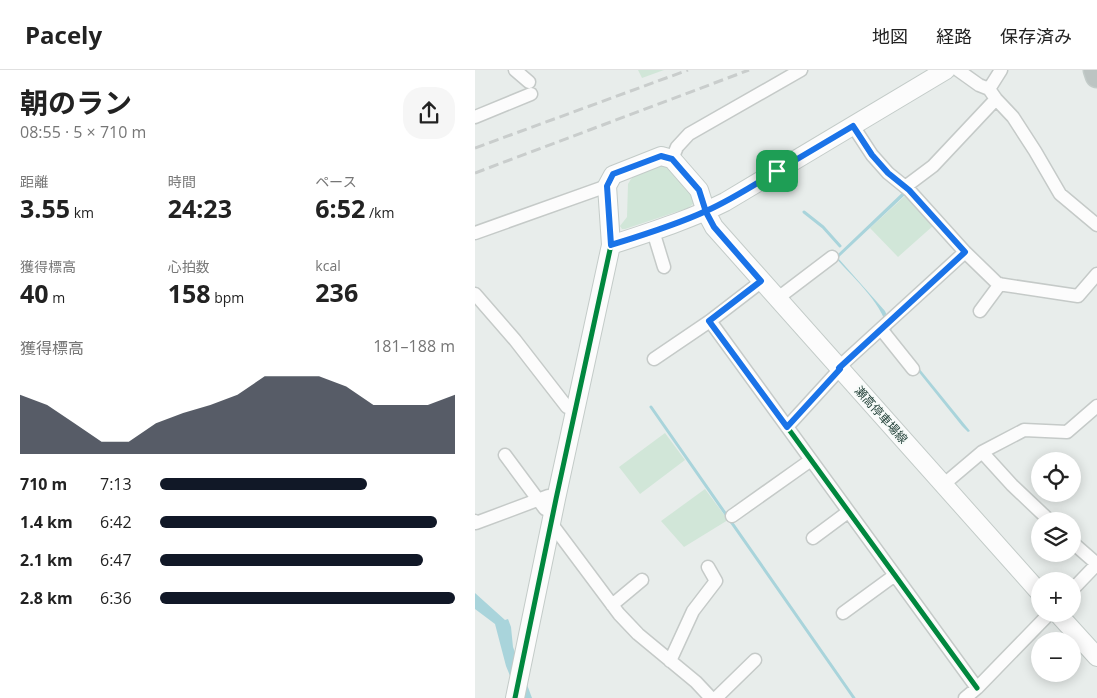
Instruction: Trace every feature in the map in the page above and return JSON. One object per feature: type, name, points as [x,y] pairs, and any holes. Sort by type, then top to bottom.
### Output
[{"type":"highway","points":[[1095,70],[1097,76]]},
{"type":"street","points":[[475,116],[530,88],[515,70]]},
{"type":"street","points":[[515,698],[546,507],[611,245],[607,186],[613,174],[661,156],[672,159],[677,147],[689,134],[801,70]]},
{"type":"street","points":[[611,245],[706,212],[946,70]]},
{"type":"street","points":[[958,70],[993,94],[1013,117],[1060,194],[1097,226]]},
{"type":"street","points":[[905,187],[933,166],[993,94],[1001,70]]},
{"type":"street","points":[[853,126],[872,155],[888,173],[905,187],[965,252],[998,284],[1078,296],[1097,274]]},
{"type":"street","name":"瀬高停車場線","points":[[672,159],[699,190],[706,212],[714,227],[1031,583]]},
{"type":"street","points":[[475,233],[607,186]]},
{"type":"street","points":[[653,231],[664,266]]},
{"type":"street","points":[[787,427],[839,368],[965,252]]},
{"type":"street","points":[[777,298],[832,257]]},
{"type":"street","points":[[654,359],[709,321],[761,281]]},
{"type":"street","points":[[979,311],[1000,284]]},
{"type":"street","points":[[475,294],[515,340],[567,407]]},
{"type":"street","points":[[709,321],[977,688]]},
{"type":"street","points":[[881,329],[913,369]]},
{"type":"street","points":[[943,485],[982,452],[1024,430],[1067,432],[1097,406]]},
{"type":"street","points":[[982,452],[1012,485],[1040,512]]},
{"type":"street","points":[[505,455],[546,507],[619,614],[638,634],[697,683],[711,698]]},
{"type":"street","points":[[732,516],[811,460]]},
{"type":"street","points":[[475,521],[476,523],[546,507]]},
{"type":"street","points":[[813,538],[848,512]]},
{"type":"street","points":[[1081,550],[1097,564],[1081,581]]},
{"type":"street","points":[[670,661],[693,611],[716,581],[708,567]]},
{"type":"street","points":[[843,613],[895,575]]},
{"type":"street","points":[[612,605],[642,580]]},
{"type":"street","points":[[965,698],[1041,622]]},
{"type":"street","points":[[1065,622],[1097,657]]},
{"type":"street","points":[[716,698],[755,660]]},
{"type":"green space","points":[[638,70],[664,70],[642,78]]},
{"type":"green space","points":[[662,166],[675,172],[694,198],[693,204],[688,208],[622,229],[620,226],[627,217],[628,184],[631,179],[638,174]]},
{"type":"green space","points":[[907,194],[934,225],[898,257],[870,228]]},
{"type":"green space","points":[[665,433],[685,460],[640,494],[619,467]]},
{"type":"green space","points":[[705,489],[728,520],[684,547],[661,521]]},
{"type":"water","points":[[904,191],[907,193],[838,258],[885,311],[891,325],[892,335],[970,431],[968,432],[889,335],[882,313],[860,284],[836,258]]},
{"type":"water","points":[[475,593],[505,620],[508,619],[511,627],[513,647],[532,698],[519,698],[506,666],[495,624],[475,609]]},
{"type":"waterway","points":[[804,212],[823,227],[840,246]]},
{"type":"waterway","points":[[651,407],[854,698]]},
{"type":"railway","points":[[475,148],[688,70]]},
{"type":"railway","points":[[475,173],[749,70]]},
{"type":"cycle path","points":[[515,698],[611,245],[607,186],[613,175],[661,156],[672,159],[699,190],[706,212]]},
{"type":"cycle path","points":[[710,321],[977,688]]},
{"type":"route","points":[[777,171],[706,212],[611,245],[607,186],[613,174],[661,156],[672,159],[699,190],[706,212],[714,227],[761,281],[709,321],[787,427],[839,368],[965,252],[909,190],[888,173],[872,155],[853,126],[777,171]]}]
